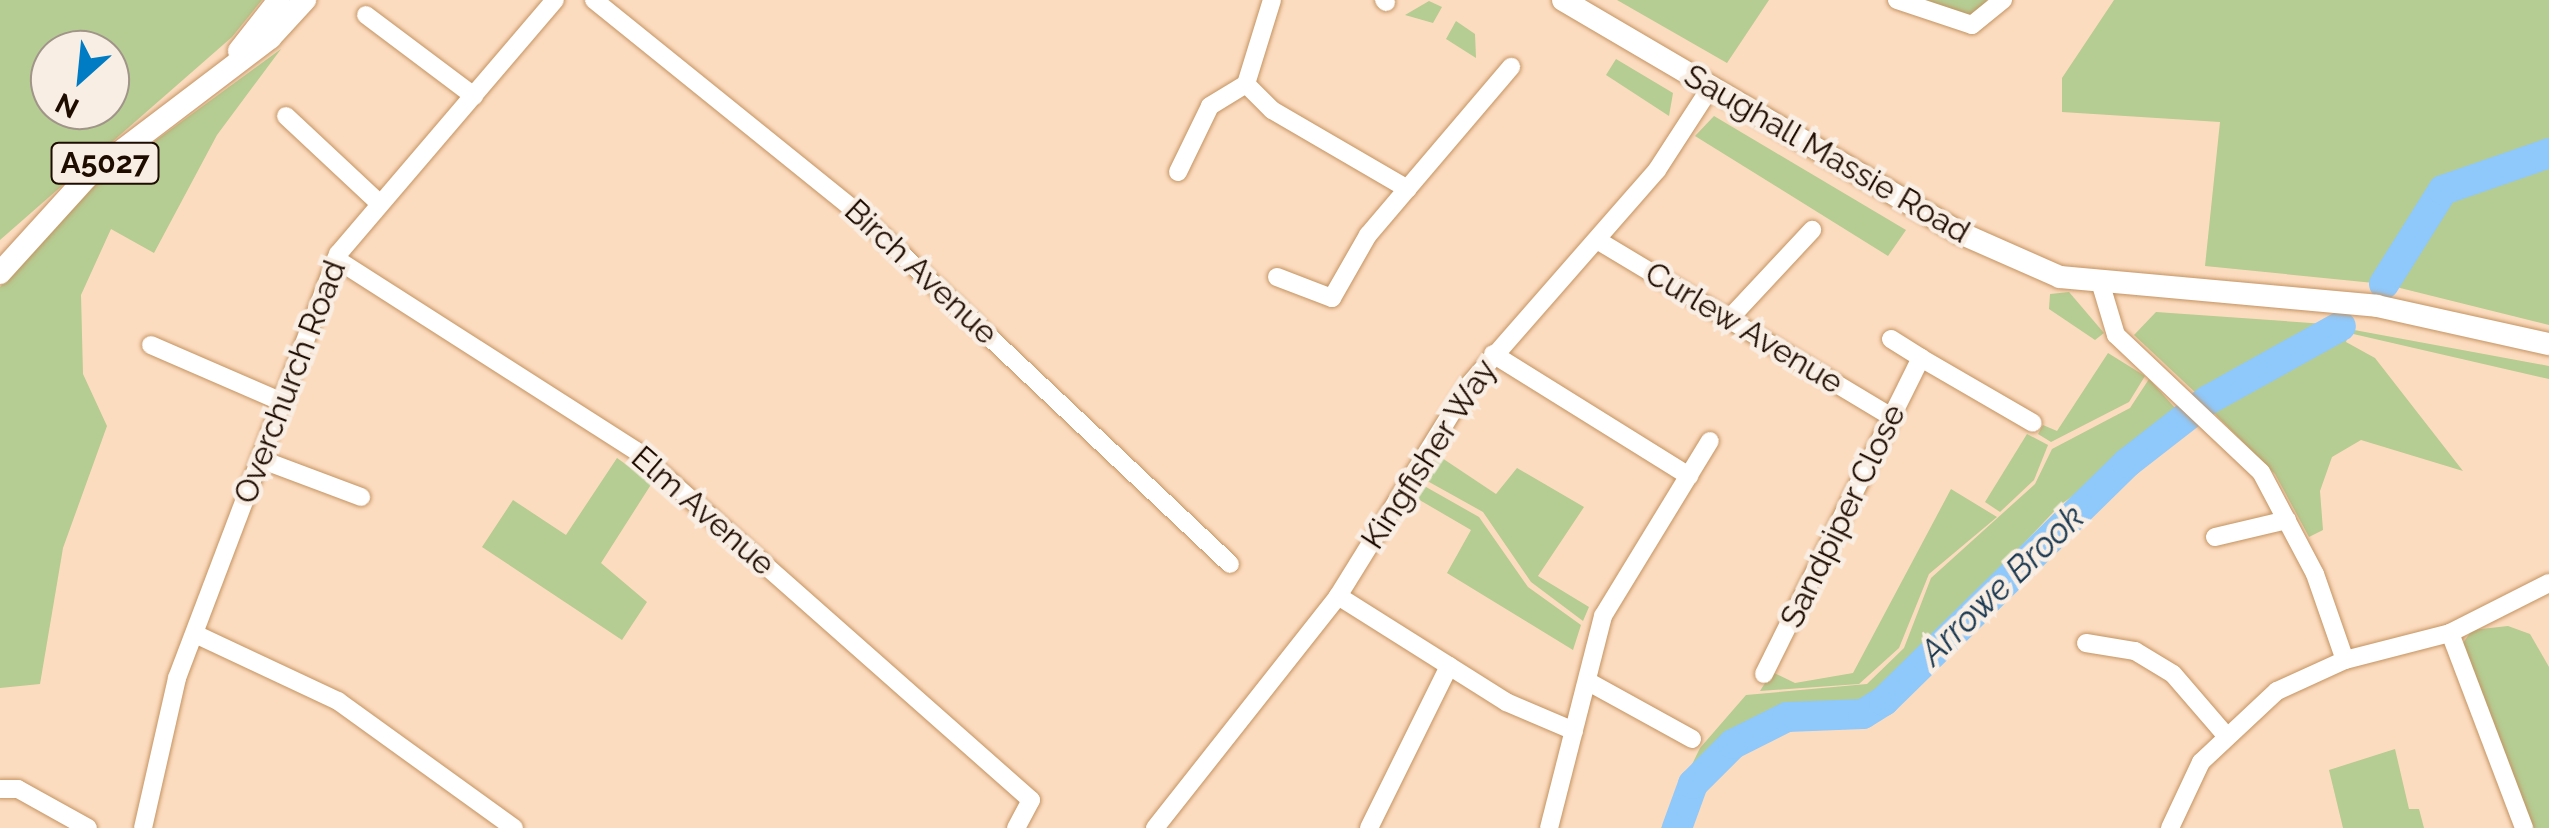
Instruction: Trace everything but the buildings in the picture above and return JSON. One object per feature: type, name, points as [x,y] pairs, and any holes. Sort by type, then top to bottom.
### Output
[{"type":"main road","name":"A5027","points":[[225,70],[279,0]]},
{"type":"main road","name":"A5027","points":[[0,273],[86,178],[225,70],[305,0]]},
{"type":"main road","name":"Saughall Massie Road","points":[[1562,0],[1970,237],[2033,268],[2101,285],[2376,306],[2549,344]]},
{"type":"street","name":"Overchurch Road","points":[[143,828],[195,634],[336,259],[380,202],[555,0]]},
{"type":"street","name":"Birch Avenue","points":[[594,0],[860,214],[1230,564]]},
{"type":"street","points":[[1272,0],[1248,55],[1246,84],[1272,110],[1408,189]]},
{"type":"street","points":[[1897,0],[1972,26],[2003,0]]},
{"type":"street","points":[[366,15],[474,96]]},
{"type":"street","points":[[1277,278],[1332,298],[1408,189],[1511,67]]},
{"type":"street","points":[[1178,172],[1210,106],[1246,84]]},
{"type":"street","name":"Kingfisher Way","points":[[1156,828],[1338,596],[1492,354],[1597,240],[1711,87]]},
{"type":"street","points":[[286,116],[380,202]]},
{"type":"street","points":[[1729,319],[1812,230]]},
{"type":"street","name":"Curlew Avenue","points":[[1597,240],[1890,416]]},
{"type":"street","name":"Elm Avenue","points":[[336,259],[636,451],[1030,808],[1016,828]]},
{"type":"street","points":[[2101,285],[2116,335],[2189,398],[2262,472],[2287,520],[2345,660]]},
{"type":"street","points":[[1891,339],[2032,423]]},
{"type":"street","points":[[151,345],[280,401]]},
{"type":"street","points":[[1492,354],[1689,476]]},
{"type":"street","name":"Sandpiper Close","points":[[1764,674],[1828,560],[1890,416],[1921,358]]},
{"type":"street","points":[[1550,828],[1602,616],[1710,441]]},
{"type":"street","points":[[260,458],[361,497]]},
{"type":"street","points":[[2215,537],[2287,520]]},
{"type":"street","points":[[2170,828],[2224,733],[2278,691],[2345,660],[2450,632],[2549,584]]},
{"type":"street","points":[[1338,596],[1449,666],[1574,731]]},
{"type":"street","points":[[2450,632],[2524,828]]},
{"type":"street","points":[[195,634],[338,701],[514,828]]},
{"type":"street","points":[[2086,643],[2135,651],[2173,674],[2224,733]]},
{"type":"street","points":[[1369,828],[1449,666]]},
{"type":"street","points":[[1587,681],[1692,740]]},
{"type":"street","points":[[0,790],[18,789],[88,828]]},
{"type":"green space","points":[[0,0],[262,0],[232,37],[130,126],[130,30],[30,30],[30,130],[126,130],[0,240]]},
{"type":"green space","points":[[1617,0],[1769,0],[1727,63]]},
{"type":"green space","points":[[1914,0],[1987,0],[1980,14],[1955,15]]},
{"type":"green space","points":[[2114,0],[2549,0],[2549,325],[2384,284],[2205,266],[2220,122],[2062,112],[2062,78]]},
{"type":"green space","points":[[1429,1],[1442,7],[1433,23],[1405,15]]},
{"type":"green space","points":[[1456,21],[1475,34],[1476,58],[1446,39]]},
{"type":"green space","points":[[281,49],[217,135],[154,253],[111,229],[81,295],[83,374],[107,426],[63,548],[40,684],[0,688],[0,287],[96,184]]},
{"type":"green space","points":[[1616,59],[1673,93],[1669,116],[1606,75]]},
{"type":"green space","points":[[1714,116],[1906,230],[1888,256],[1695,136]]},
{"type":"green space","points":[[2069,292],[2104,333],[2095,340],[2049,309],[2050,294]]},
{"type":"green space","points":[[2156,312],[2325,324],[2198,395],[2134,335]]},
{"type":"green space","points":[[2338,327],[2549,366],[2549,379],[2349,333],[2346,342],[2375,358],[2463,471],[2361,440],[2332,457],[2320,491],[2323,530],[2309,537],[2275,474],[2212,411]]},
{"type":"green space","points":[[2108,353],[2145,376],[2129,402],[2051,442],[2038,434],[2043,425],[2057,431]]},
{"type":"green space","points":[[2149,379],[2184,418],[2060,505],[1878,698],[1768,716],[1733,737],[1693,783],[1677,828],[1661,828],[1700,748],[1746,695],[1867,684],[1904,648],[1931,578],[2035,484],[2052,449],[2130,408]]},
{"type":"green space","points":[[2027,434],[2048,445],[2034,480],[2000,512],[1985,502]]},
{"type":"green space","points":[[1436,454],[1496,494],[1517,468],[1584,507],[1538,576],[1589,607],[1583,621],[1531,582],[1483,512],[1422,478]]},
{"type":"green space","points":[[617,458],[652,483],[601,563],[647,602],[622,640],[482,547],[513,500],[566,535]]},
{"type":"green space","points":[[1419,483],[1479,517],[1528,587],[1581,625],[1573,650],[1447,573],[1471,530],[1411,495]]},
{"type":"green space","points":[[1951,489],[1997,517],[1929,574],[1899,648],[1859,684],[1760,691],[1772,672],[1795,683],[1853,673]]},
{"type":"green space","points":[[2508,626],[2530,634],[2549,667],[2549,828],[2531,828],[2463,643],[2472,630]]},
{"type":"green space","points":[[2395,749],[2409,809],[2419,809],[2424,828],[2343,828],[2329,770]]},
{"type":"waterway","name":"Arrowe Brook","points":[[2384,284],[2443,190],[2549,153]]},
{"type":"waterway","name":"Arrowe Brook","points":[[1677,828],[1693,784],[1733,744],[1787,717],[1863,714],[1884,701],[2127,463],[2208,400],[2341,326]]}]
